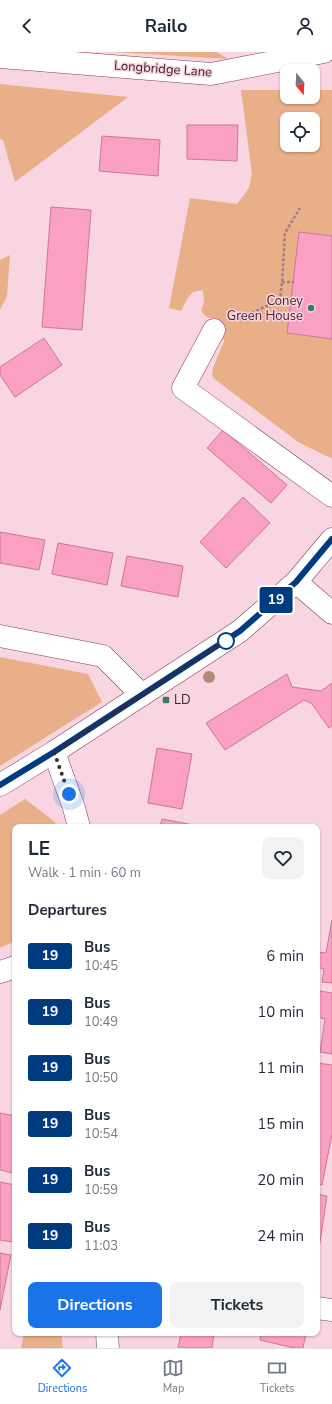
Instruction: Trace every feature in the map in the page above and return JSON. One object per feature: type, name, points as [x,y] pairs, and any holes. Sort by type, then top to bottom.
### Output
[{"type":"street","name":"Longbridge Lane","points":[[0,58],[211,74],[324,52]]},
{"type":"street","points":[[214,330],[183,388],[332,496]]},
{"type":"street","points":[[0,785],[54,752],[240,631],[296,582],[332,539]]},
{"type":"street","points":[[296,582],[332,613]]},
{"type":"street","points":[[0,636],[103,656],[142,695]]},
{"type":"street","points":[[54,752],[78,824]]},
{"type":"street","points":[[0,972],[12,968]]},
{"type":"street","points":[[320,1308],[332,1310]]},
{"type":"street","points":[[107,1336],[108,1348]]},
{"type":"path","points":[[214,330],[280,300],[285,233],[300,208]]},
{"type":"path","points":[[282,282],[294,282]]},
{"type":"shaded area","points":[[113,52],[217,52],[228,59]]},
{"type":"shaded area","points":[[0,84],[128,97],[15,182],[3,140],[0,139]]},
{"type":"shaded area","points":[[241,90],[280,90],[280,104],[320,104],[320,90],[332,90],[332,458],[298,442],[212,376],[213,368],[224,341],[216,318],[207,317],[201,310],[204,302],[203,290],[193,292],[187,299],[181,311],[169,308],[190,198],[237,204],[249,188],[252,174]]},
{"type":"shaded area","points":[[10,255],[7,296],[0,310],[0,260]]},
{"type":"shaded area","points":[[0,657],[88,674],[102,702],[0,766]]},
{"type":"shaded area","points":[[25,799],[56,824],[12,824],[12,942],[0,948],[0,815]]},
{"type":"shaded area","points":[[23,1336],[61,1336],[63,1348],[21,1348]]},
{"type":"building","points":[[187,125],[238,125],[237,161],[187,159]]},
{"type":"building","points":[[102,136],[160,140],[158,176],[99,171]]},
{"type":"building","points":[[51,207],[91,210],[82,330],[42,327]]},
{"type":"building","name":"Coney Green House","points":[[299,232],[332,236],[332,339],[287,333]]},
{"type":"building","points":[[44,338],[62,365],[15,397],[0,375],[0,367]]},
{"type":"building","points":[[223,430],[287,485],[271,503],[207,448]]},
{"type":"building","points":[[243,497],[270,523],[226,568],[200,542]]},
{"type":"building","points":[[0,532],[45,540],[39,570],[0,563]]},
{"type":"building","points":[[58,543],[113,553],[107,585],[52,574]]},
{"type":"building","points":[[127,556],[183,566],[178,597],[121,586]]},
{"type":"building","points":[[287,674],[292,687],[321,691],[332,683],[332,726],[329,728],[312,704],[304,700],[225,750],[206,723]]},
{"type":"building","points":[[157,748],[192,754],[182,809],[148,803]]},
{"type":"building","points":[[162,819],[188,824],[161,824]]},
{"type":"building","points":[[332,920],[332,983],[322,982],[324,969],[320,968],[320,952],[326,953]]},
{"type":"building","points":[[320,991],[332,993],[332,1054],[320,1052],[325,1019],[320,1018]]},
{"type":"building","points":[[320,1063],[332,1065],[332,1134],[322,1185],[320,1185]]},
{"type":"building","points":[[0,1113],[12,1115],[12,1173],[0,1170]]},
{"type":"building","points":[[0,1182],[12,1184],[12,1242],[0,1240]]},
{"type":"building","points":[[320,1195],[327,1196],[320,1242]]},
{"type":"building","points":[[0,1253],[11,1255],[0,1310]]},
{"type":"building","points":[[180,1336],[214,1336],[212,1348],[178,1348]]},
{"type":"building","points":[[261,1336],[305,1336],[303,1348],[294,1348],[260,1340]]},
{"type":"bus line","name":"19","points":[[0,785],[54,752],[240,631],[296,582],[332,539]]},
{"type":"place","name":"Coney Green House","points":[[311,308]]},
{"type":"place","name":"LD","points":[[166,700]]},
{"type":"route","points":[[69,794],[54,752],[228,639],[226,641]]}]
